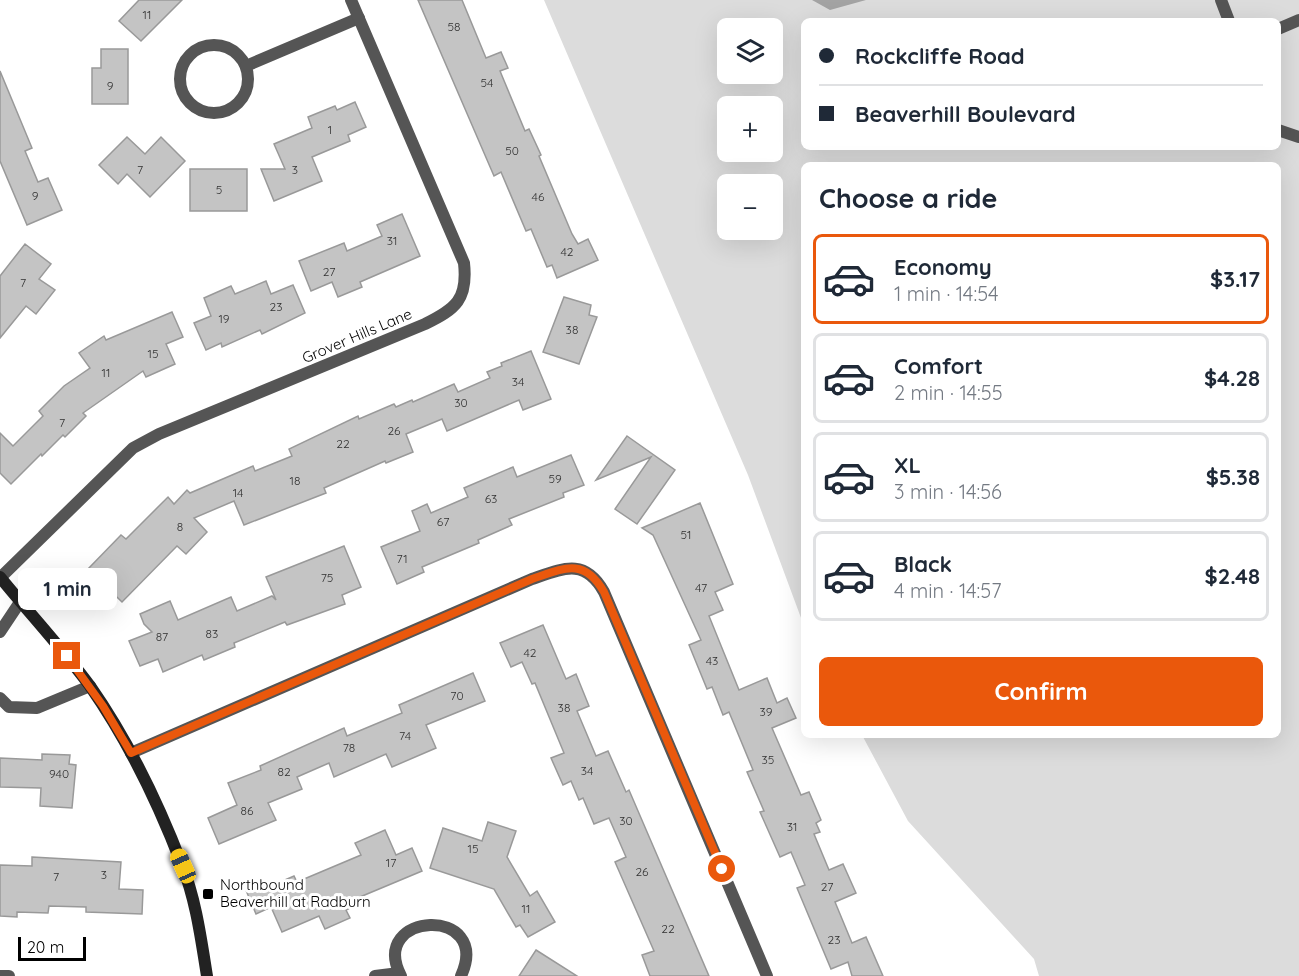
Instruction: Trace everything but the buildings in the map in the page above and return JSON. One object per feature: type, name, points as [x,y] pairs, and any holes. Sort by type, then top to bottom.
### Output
[{"type":"street","name":"Grover Hills Lane","points":[[0,577],[133,448],[159,434],[426,324],[449,312],[461,298],[466,282],[465,263],[351,0]]},
{"type":"street","points":[[1221,0],[1228,18]]},
{"type":"street","points":[[246,66],[359,18]]},
{"type":"street","points":[[1281,28],[1299,20]]},
{"type":"street","points":[[222,46],[232,50],[246,66],[247,89],[233,108],[210,113],[199,110],[183,93],[181,72],[192,54],[201,48],[222,46]]},
{"type":"street","points":[[1281,131],[1299,137]]},
{"type":"street","points":[[131,753],[532,579],[560,569],[584,569],[596,577],[604,592],[767,976]]},
{"type":"street","points":[[0,577],[56,641],[90,686],[131,753],[183,866],[199,923],[207,976]]},
{"type":"street","points":[[0,632],[20,602]]},
{"type":"street","points":[[0,698],[9,707],[37,708],[90,686]]},
{"type":"street","points":[[375,976],[400,975],[396,962],[402,939],[416,927],[433,923],[455,933],[462,942],[466,964],[461,976]]},
{"type":"street","points":[[0,976],[9,976]]},
{"type":"shaded area","points":[[544,0],[1299,0],[1299,976],[1039,976],[1034,959],[908,821],[864,738],[1281,738],[1281,162],[801,162],[801,618],[748,475]]},
{"type":"shaded area","points":[[812,0],[866,0],[830,10]]},
{"type":"place","name":"Northbound Beaverhill at Radburn","points":[[208,894]]},
{"type":"route","points":[[67,656],[90,686],[131,753],[532,579],[560,569],[584,569],[596,577],[604,592],[722,869]]}]
